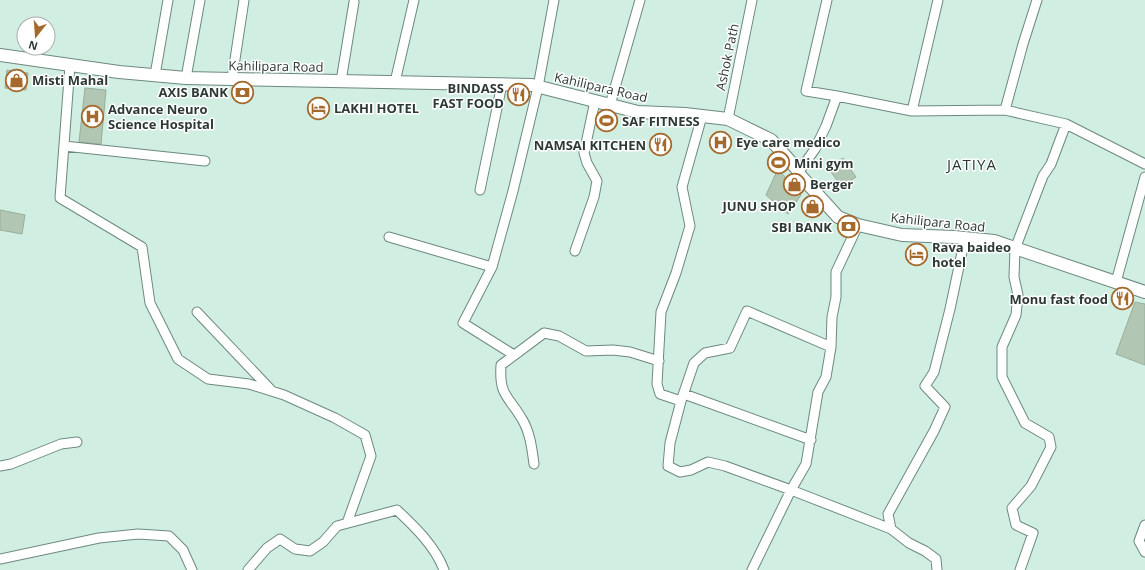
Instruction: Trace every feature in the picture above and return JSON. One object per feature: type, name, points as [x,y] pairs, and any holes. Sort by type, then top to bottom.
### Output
[{"type":"main road","name":"Kahilipara Road","points":[[0,55],[119,72],[186,78],[532,85],[638,112],[728,119],[771,140],[838,218],[858,225],[902,235],[965,238],[994,242],[1145,292]]},
{"type":"street","points":[[155,75],[168,0]]},
{"type":"street","points":[[186,78],[200,0]]},
{"type":"street","points":[[232,79],[244,0]]},
{"type":"street","points":[[395,82],[414,0]]},
{"type":"street","points":[[514,355],[463,322],[492,267],[513,191],[538,87],[554,0]]},
{"type":"street","points":[[610,105],[640,0]]},
{"type":"street","name":"Ashok Path","points":[[728,119],[752,0]]},
{"type":"street","points":[[826,0],[806,91],[912,111],[1005,110],[1066,124],[1145,164]]},
{"type":"street","points":[[912,111],[938,0]]},
{"type":"street","points":[[1005,110],[1037,0]]},
{"type":"street","points":[[341,81],[354,2]]},
{"type":"street","points":[[70,65],[60,198],[142,247],[150,303],[178,359],[208,379],[248,384],[284,394],[335,418],[365,435],[371,456],[347,523]]},
{"type":"street","points":[[480,190],[502,84]]},
{"type":"street","points":[[798,173],[815,149],[837,96]]},
{"type":"street","points":[[575,251],[594,197],[597,181],[587,163],[584,154],[595,101]]},
{"type":"street","points":[[702,116],[682,187],[690,226],[676,273],[661,312],[657,384],[660,394],[682,398],[811,440]]},
{"type":"street","points":[[1020,570],[1032,532],[1016,525],[1012,508],[1030,486],[1051,447],[1049,437],[1025,423],[1002,377],[1002,347],[1016,316],[1017,309],[1018,295],[1014,277],[1015,248],[1043,176],[1051,164],[1066,124]]},
{"type":"street","points":[[64,146],[205,160]]},
{"type":"street","points":[[1116,282],[1145,176]]},
{"type":"street","points":[[752,570],[791,490],[806,464],[818,392],[826,377],[831,347],[832,317],[836,297],[836,272],[858,225]]},
{"type":"street","points":[[389,237],[492,267]]},
{"type":"street","points":[[891,529],[888,514],[934,431],[945,406],[925,386],[934,372],[950,309],[965,238]]},
{"type":"street","points":[[831,347],[747,311],[730,348],[705,353],[694,363],[682,398],[670,444],[668,466],[680,472],[690,470],[708,462],[725,466],[791,490],[891,529],[909,543],[925,551],[936,559],[937,570]]},
{"type":"street","points":[[197,312],[272,391]]},
{"type":"street","points":[[534,464],[531,442],[522,420],[504,396],[500,380],[501,365],[544,333],[559,336],[586,350],[613,350],[630,352],[659,361]]},
{"type":"street","points":[[0,466],[11,464],[61,444],[77,442]]},
{"type":"street","points":[[248,570],[267,548],[280,539],[295,549],[310,551],[323,542],[337,526],[397,510],[418,530],[440,561],[444,570]]},
{"type":"street","points":[[1145,525],[1139,541],[1145,552]]},
{"type":"street","points":[[0,558],[99,538],[138,534],[169,536],[184,550],[192,570]]},
{"type":"building","name":"Misti Mahal","points":[[7,70],[28,73],[26,90],[5,88]]},
{"type":"building","name":"Advance Neuro Science Hospital","points":[[85,88],[106,90],[101,144],[79,142]]},
{"type":"building","points":[[843,158],[856,177],[842,187],[828,168]]},
{"type":"building","points":[[778,169],[801,195],[788,214],[766,195]]},
{"type":"building","points":[[0,210],[25,215],[22,234],[0,230]]},
{"type":"building","points":[[1135,302],[1145,304],[1145,365],[1116,354]]},
{"type":"place","name":"Misti Mahal","points":[[16,80]]},
{"type":"place","name":"AXIS BANK","points":[[243,92]]},
{"type":"place","name":"BINDASS FAST FOOD","points":[[519,95]]},
{"type":"place","name":"LAKHI HOTEL","points":[[318,108]]},
{"type":"place","name":"Advance Neuro Science Hospital","points":[[93,116]]},
{"type":"place","name":"SAF FITNESS","points":[[606,121]]},
{"type":"place","name":"Eye care medico","points":[[721,142]]},
{"type":"place","name":"NAMSAI KITCHEN","points":[[661,145]]},
{"type":"place","name":"Mini gym","points":[[779,163]]},
{"type":"place","name":"Berger","points":[[795,184]]},
{"type":"place","name":"JUNU SHOP","points":[[812,206]]},
{"type":"place","name":"SBI BANK","points":[[848,227]]},
{"type":"place","name":"Rava baideo hotel","points":[[916,254]]},
{"type":"place","name":"Monu fast food","points":[[1123,299]]},
{"type":"district","name":"JATIYA","points":[[972,164]]}]
